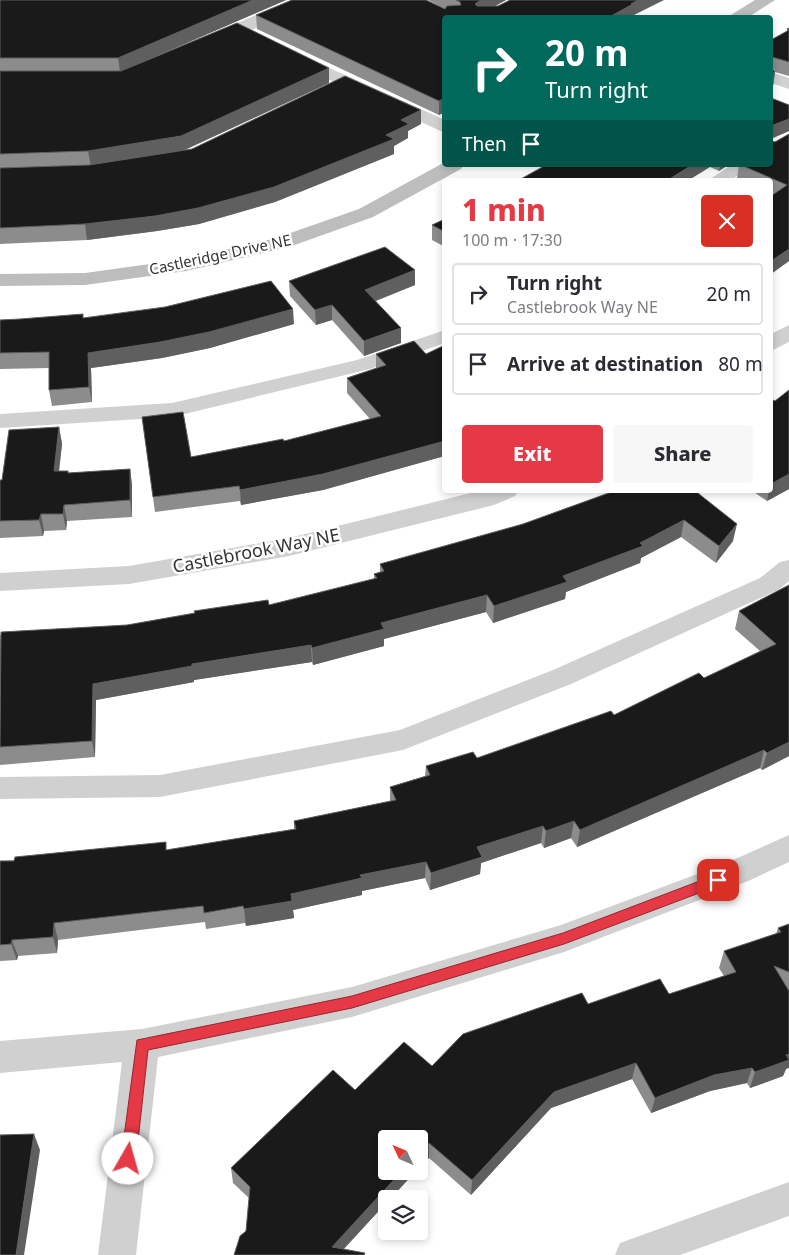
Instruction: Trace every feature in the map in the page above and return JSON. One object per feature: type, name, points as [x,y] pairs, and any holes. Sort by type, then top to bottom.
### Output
[{"type":"street","points":[[194,48],[305,0]]},
{"type":"street","points":[[740,15],[767,0]]},
{"type":"street","points":[[239,29],[257,38]]},
{"type":"street","points":[[284,51],[346,82],[442,126]]},
{"type":"street","points":[[773,78],[789,84]]},
{"type":"street","name":"Castleridge Drive NE","points":[[0,280],[85,279],[186,265],[282,243],[366,213],[450,167]]},
{"type":"street","points":[[773,343],[789,332]]},
{"type":"street","name":"Castlebrook Way NE","points":[[0,582],[128,574],[289,547],[485,499],[499,493]]},
{"type":"street","points":[[0,1058],[142,1045],[352,1002],[555,941],[735,873],[789,848]]},
{"type":"street","points":[[117,1255],[142,1045]]},
{"type":"lane","points":[[329,91],[346,82]]},
{"type":"lane","points":[[721,178],[741,167]]},
{"type":"lane","points":[[0,421],[172,410],[363,364],[442,337]]},
{"type":"lane","points":[[0,788],[160,786],[403,740],[562,677],[769,584],[789,568]]},
{"type":"lane","points":[[632,1255],[789,1199]]},
{"type":"building","points":[[0,0],[253,0],[118,58],[0,58]]},
{"type":"building","points":[[292,0],[426,0],[445,9],[447,6],[461,5],[456,0],[481,0],[475,4],[477,6],[498,6],[510,0],[638,0],[613,15],[442,15],[442,100],[439,101],[256,15]]},
{"type":"building","points":[[237,23],[329,68],[181,136],[88,151],[0,154],[0,71],[121,71]]},
{"type":"building","points":[[789,30],[789,62],[773,57],[773,39]]},
{"type":"building","points":[[345,76],[421,110],[401,120],[409,124],[386,135],[394,139],[274,187],[198,208],[155,216],[85,224],[0,228],[0,168],[89,165],[192,149]]},
{"type":"building","points":[[773,99],[789,105],[789,119],[773,125]]},
{"type":"building","points":[[789,134],[789,249],[773,260],[773,195],[787,185],[746,167],[773,167],[773,141]]},
{"type":"building","points":[[542,167],[689,167],[671,178],[523,178]]},
{"type":"building","points":[[442,220],[442,230],[432,225]]},
{"type":"building","points":[[385,247],[415,270],[365,290],[401,328],[364,341],[332,305],[315,310],[289,281]]},
{"type":"building","points":[[271,281],[293,309],[209,332],[88,353],[89,387],[49,390],[49,352],[0,353],[0,320],[83,314],[83,318],[165,307]]},
{"type":"building","points":[[414,341],[426,354],[442,346],[442,442],[323,474],[240,490],[239,486],[153,497],[142,417],[183,412],[191,457],[283,439],[284,441],[381,416],[347,378],[386,365],[376,354]]},
{"type":"building","points":[[789,390],[789,474],[773,483],[773,400],[775,401]]},
{"type":"building","points":[[59,427],[54,471],[68,471],[68,473],[130,469],[130,500],[64,505],[63,514],[41,514],[39,520],[0,521],[0,480],[2,480],[9,430]]},
{"type":"building","points":[[609,493],[698,493],[737,524],[719,546],[684,520],[640,543],[643,546],[563,576],[567,582],[494,606],[487,595],[381,623],[384,629],[312,648],[311,645],[192,664],[192,666],[93,684],[92,741],[0,747],[1,632],[127,625],[195,613],[194,611],[268,600],[269,605],[377,578],[374,574],[384,571],[380,564],[523,524]]},
{"type":"building","points":[[789,585],[789,742],[767,753],[764,750],[580,830],[574,821],[546,831],[543,826],[477,847],[482,857],[431,873],[426,862],[360,875],[362,878],[291,894],[292,901],[244,909],[243,906],[204,913],[203,906],[54,923],[53,937],[12,940],[11,944],[0,945],[0,861],[14,861],[15,857],[166,842],[166,850],[296,829],[294,821],[396,800],[390,787],[430,775],[426,766],[473,752],[477,758],[611,711],[614,715],[699,673],[704,678],[776,644],[739,611]]},
{"type":"building","points":[[789,924],[789,972],[774,966],[789,991],[789,1054],[786,1055],[789,1060],[755,1072],[752,1068],[714,1075],[655,1098],[636,1063],[554,1092],[472,1180],[428,1144],[428,1130],[378,1130],[378,1180],[394,1180],[384,1190],[378,1190],[378,1197],[332,1247],[365,1253],[364,1255],[234,1255],[240,1236],[246,1231],[250,1187],[231,1168],[333,1070],[355,1090],[404,1042],[432,1066],[463,1034],[582,993],[588,1004],[660,979],[669,994],[736,972],[724,951],[781,932],[778,928]]},
{"type":"building","points":[[34,1134],[16,1255],[0,1255],[0,1135]]},
{"type":"route","points":[[128,1159],[142,1045],[352,1002],[564,938],[718,880]]}]
